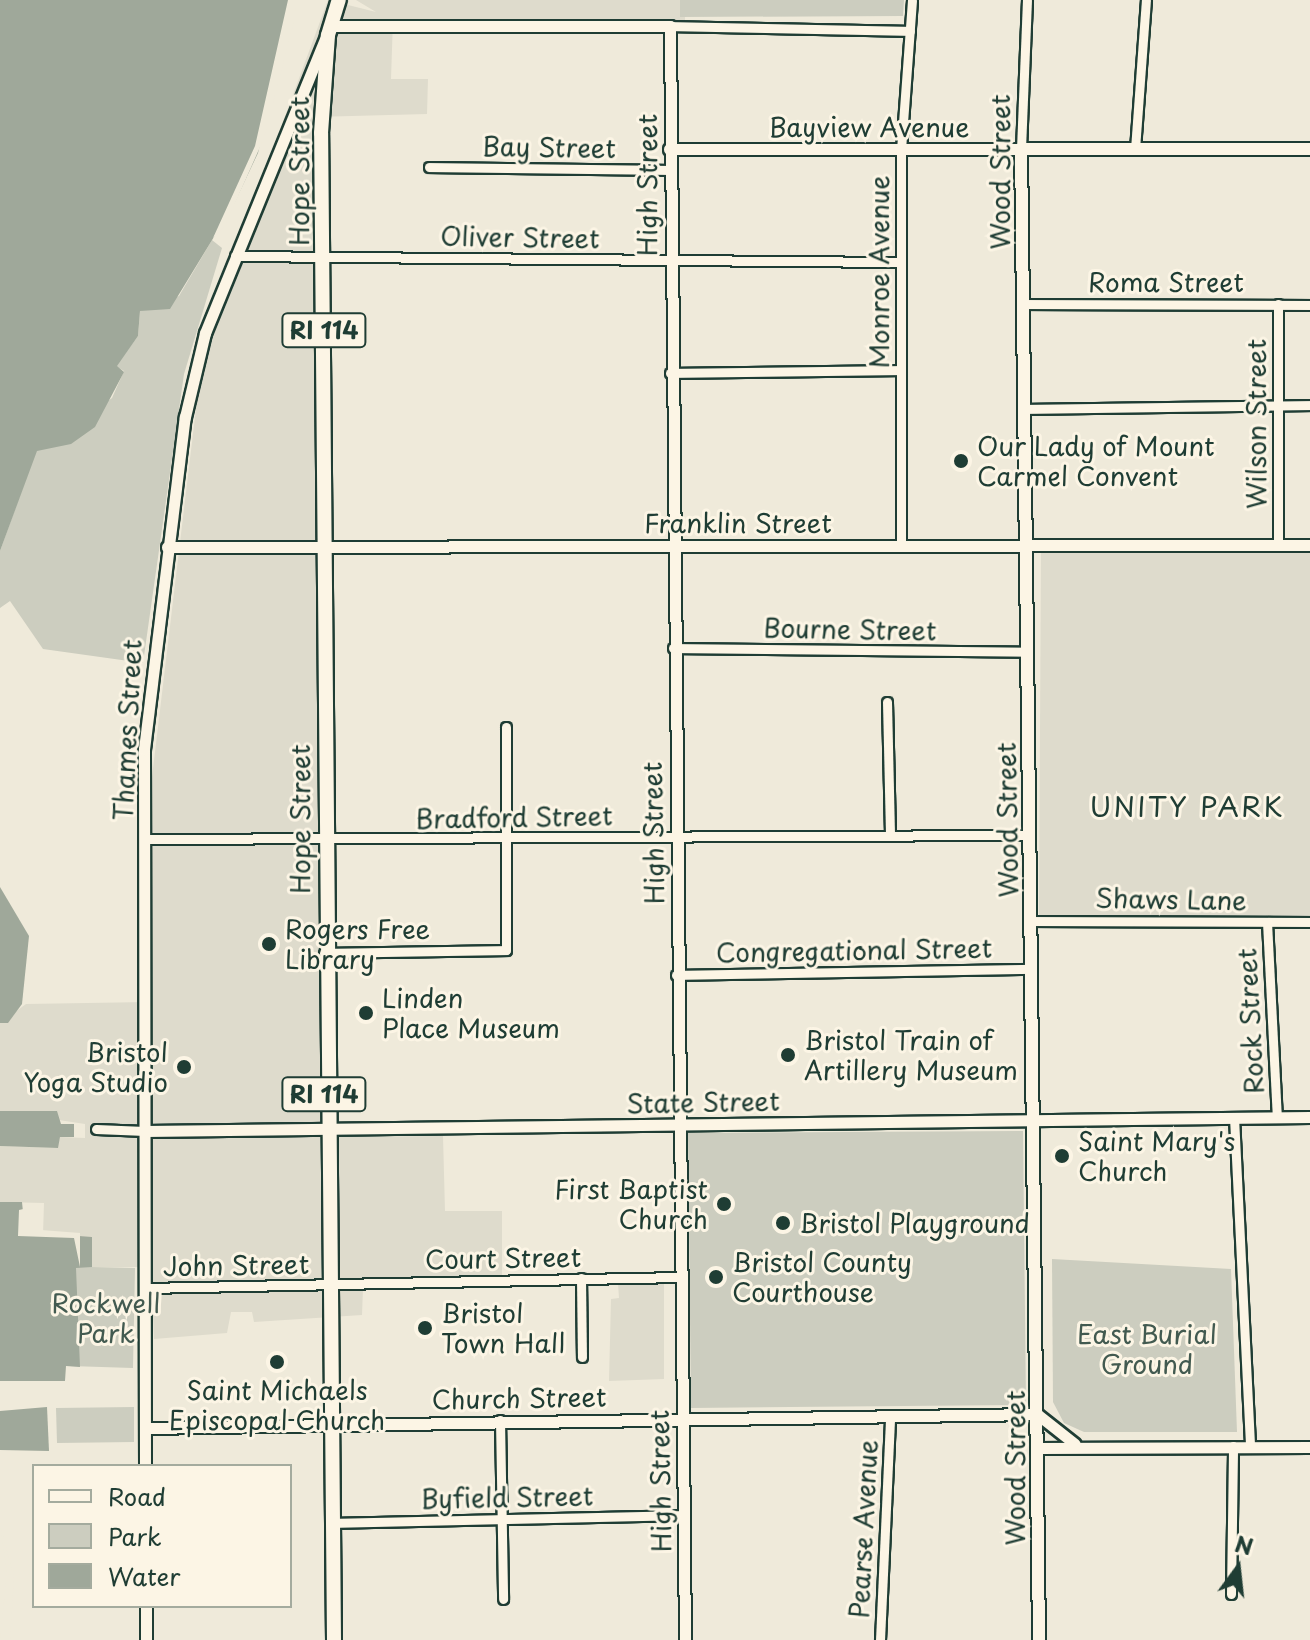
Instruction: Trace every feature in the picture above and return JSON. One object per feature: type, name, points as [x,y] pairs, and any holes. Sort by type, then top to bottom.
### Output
[{"type":"main road","name":"Hope Street","points":[[334,1640],[325,1130],[321,101],[330,26],[339,0]]},
{"type":"main road","name":"Bayview Avenue","points":[[1021,149],[1310,149]]},
{"type":"main road","name":"Wood Street","points":[[1021,149],[1039,1640]]},
{"type":"street","name":"Monroe Avenue","points":[[901,544],[901,150],[912,0]]},
{"type":"street","name":"Wood Street","points":[[1021,149],[1027,0]]},
{"type":"street","points":[[1135,149],[1146,0]]},
{"type":"street","points":[[330,26],[670,26],[910,31]]},
{"type":"street","name":"Thames Street","points":[[145,1464],[144,839],[147,702],[193,373],[235,256],[330,26]]},
{"type":"street","name":"High Street","points":[[670,26],[668,262],[685,1640]]},
{"type":"street","points":[[297,107],[321,101]]},
{"type":"street","name":"Bayview Avenue","points":[[669,149],[1021,149]]},
{"type":"street","name":"Bay Street","points":[[429,167],[668,170]]},
{"type":"street","name":"Oliver Street","points":[[235,256],[900,262]]},
{"type":"street","name":"Roma Street","points":[[1023,304],[1310,305]]},
{"type":"street","name":"Wilson Street","points":[[1278,304],[1278,545]]},
{"type":"street","points":[[670,373],[901,370]]},
{"type":"street","points":[[1025,409],[1310,405]]},
{"type":"street","name":"Franklin Street","points":[[167,547],[1026,542],[1310,545]]},
{"type":"street","name":"Bourne Street","points":[[673,648],[1026,652]]},
{"type":"street","points":[[887,702],[890,835]]},
{"type":"street","points":[[324,953],[506,950],[506,727]]},
{"type":"street","name":"Bradford Street","points":[[144,839],[323,841],[1029,835]]},
{"type":"street","name":"Shaws Lane","points":[[1031,921],[1310,922]]},
{"type":"street","name":"Rock Street","points":[[1267,922],[1277,1117]]},
{"type":"street","name":"Congregational Street","points":[[676,975],[1031,969]]},
{"type":"street","points":[[1234,1117],[1250,1447]]},
{"type":"street","name":"State Street","points":[[96,1129],[325,1130],[1033,1118],[1310,1117]]},
{"type":"street","name":"Court Street","points":[[327,1285],[680,1277]]},
{"type":"street","points":[[581,1278],[582,1357]]},
{"type":"street","name":"John Street","points":[[146,1288],[327,1285]]},
{"type":"street","points":[[1037,1414],[1075,1444]]},
{"type":"street","name":"Church Street","points":[[145,1428],[500,1420],[890,1419],[1037,1414]]},
{"type":"street","name":"Pearse Avenue","points":[[880,1640],[890,1419]]},
{"type":"street","points":[[500,1420],[503,1599]]},
{"type":"street","points":[[1038,1448],[1075,1444],[1310,1447]]},
{"type":"street","points":[[1231,1594],[1233,1446]]},
{"type":"street","name":"Byfield Street","points":[[333,1523],[683,1515]]},
{"type":"street","points":[[146,1608],[146,1640]]},
{"type":"shaded area","points":[[328,0],[376,12],[356,0],[685,0],[685,20],[393,19],[391,79],[428,79],[427,114],[314,117],[323,1137],[443,1136],[445,1211],[502,1211],[502,1286],[363,1288],[362,1315],[254,1322],[252,1312],[231,1312],[227,1333],[154,1339],[151,1267],[92,1267],[43,1234],[44,1203],[0,1202],[0,1146],[57,1148],[60,1137],[85,1138],[85,1124],[0,1111],[0,1023],[26,1004],[148,1002],[152,777],[205,333]]},
{"type":"shaded area","points":[[1041,549],[1310,550],[1310,917],[1039,915]]},
{"type":"shaded area","points":[[664,1282],[664,1379],[609,1381],[611,1299],[619,1298],[618,1284]]},
{"type":"green space","points":[[680,0],[904,0],[903,16],[680,17]]},
{"type":"green space","points":[[212,240],[222,248],[184,374],[143,663],[43,649],[10,601],[0,608],[0,551],[36,451],[112,398],[124,371],[116,366],[138,336],[140,311],[179,296]]},
{"type":"green space","points":[[1023,1131],[1026,1405],[691,1408],[688,1133]]},
{"type":"green space","name":"Rockwell Park","points":[[92,1237],[92,1267],[135,1268],[133,1368],[70,1366],[72,1271]]},
{"type":"green space","name":"East Burial Ground","points":[[1052,1259],[1231,1269],[1237,1432],[1084,1432],[1064,1423],[1053,1402]]},
{"type":"green space","points":[[134,1407],[134,1442],[57,1443],[56,1408]]},
{"type":"water","points":[[0,0],[294,0],[258,153],[234,204],[170,309],[140,311],[138,336],[117,366],[124,372],[95,427],[71,444],[37,451],[0,551]]},
{"type":"water","points":[[0,887],[29,936],[22,1004],[8,1023],[0,1023]]},
{"type":"water","points":[[0,1111],[57,1111],[61,1124],[74,1124],[74,1137],[60,1137],[58,1148],[0,1146]]},
{"type":"water","points":[[0,1202],[22,1202],[25,1232],[92,1237],[92,1267],[76,1268],[80,1367],[66,1366],[65,1381],[0,1381]]},
{"type":"water","points":[[47,1407],[49,1451],[0,1450],[0,1411]]},
{"type":"pier","points":[[288,0],[297,0],[293,25],[264,138],[225,226],[213,238],[255,146]]},
{"type":"pier","points":[[28,1208],[28,1229],[80,1233],[80,1267],[74,1238],[18,1236],[19,1210]]},
{"type":"pier","points":[[0,1524],[14,1578],[10,1640],[0,1640],[7,1573]]},
{"type":"place","name":"Our Lady of Mount Carmel Convent","points":[[961,461]]},
{"type":"place","name":"Rogers Free Library","points":[[269,944]]},
{"type":"place","name":"Linden Place Museum","points":[[366,1013]]},
{"type":"place","name":"Bristol Train of Artillery Museum","points":[[788,1055]]},
{"type":"place","name":"Bristol Yoga Studio","points":[[184,1067]]},
{"type":"place","name":"Saint Mary's Church","points":[[1062,1156]]},
{"type":"place","name":"First Baptist Church","points":[[724,1204]]},
{"type":"place","name":"Bristol Playground","points":[[783,1223]]},
{"type":"place","name":"Bristol County Courthouse","points":[[716,1277]]},
{"type":"place","name":"Bristol Town Hall","points":[[425,1328]]},
{"type":"place","name":"Saint Michaels Episcopal Church","points":[[277,1362]]},
{"type":"district","name":"UNITY PARK","points":[[1187,806]]}]
